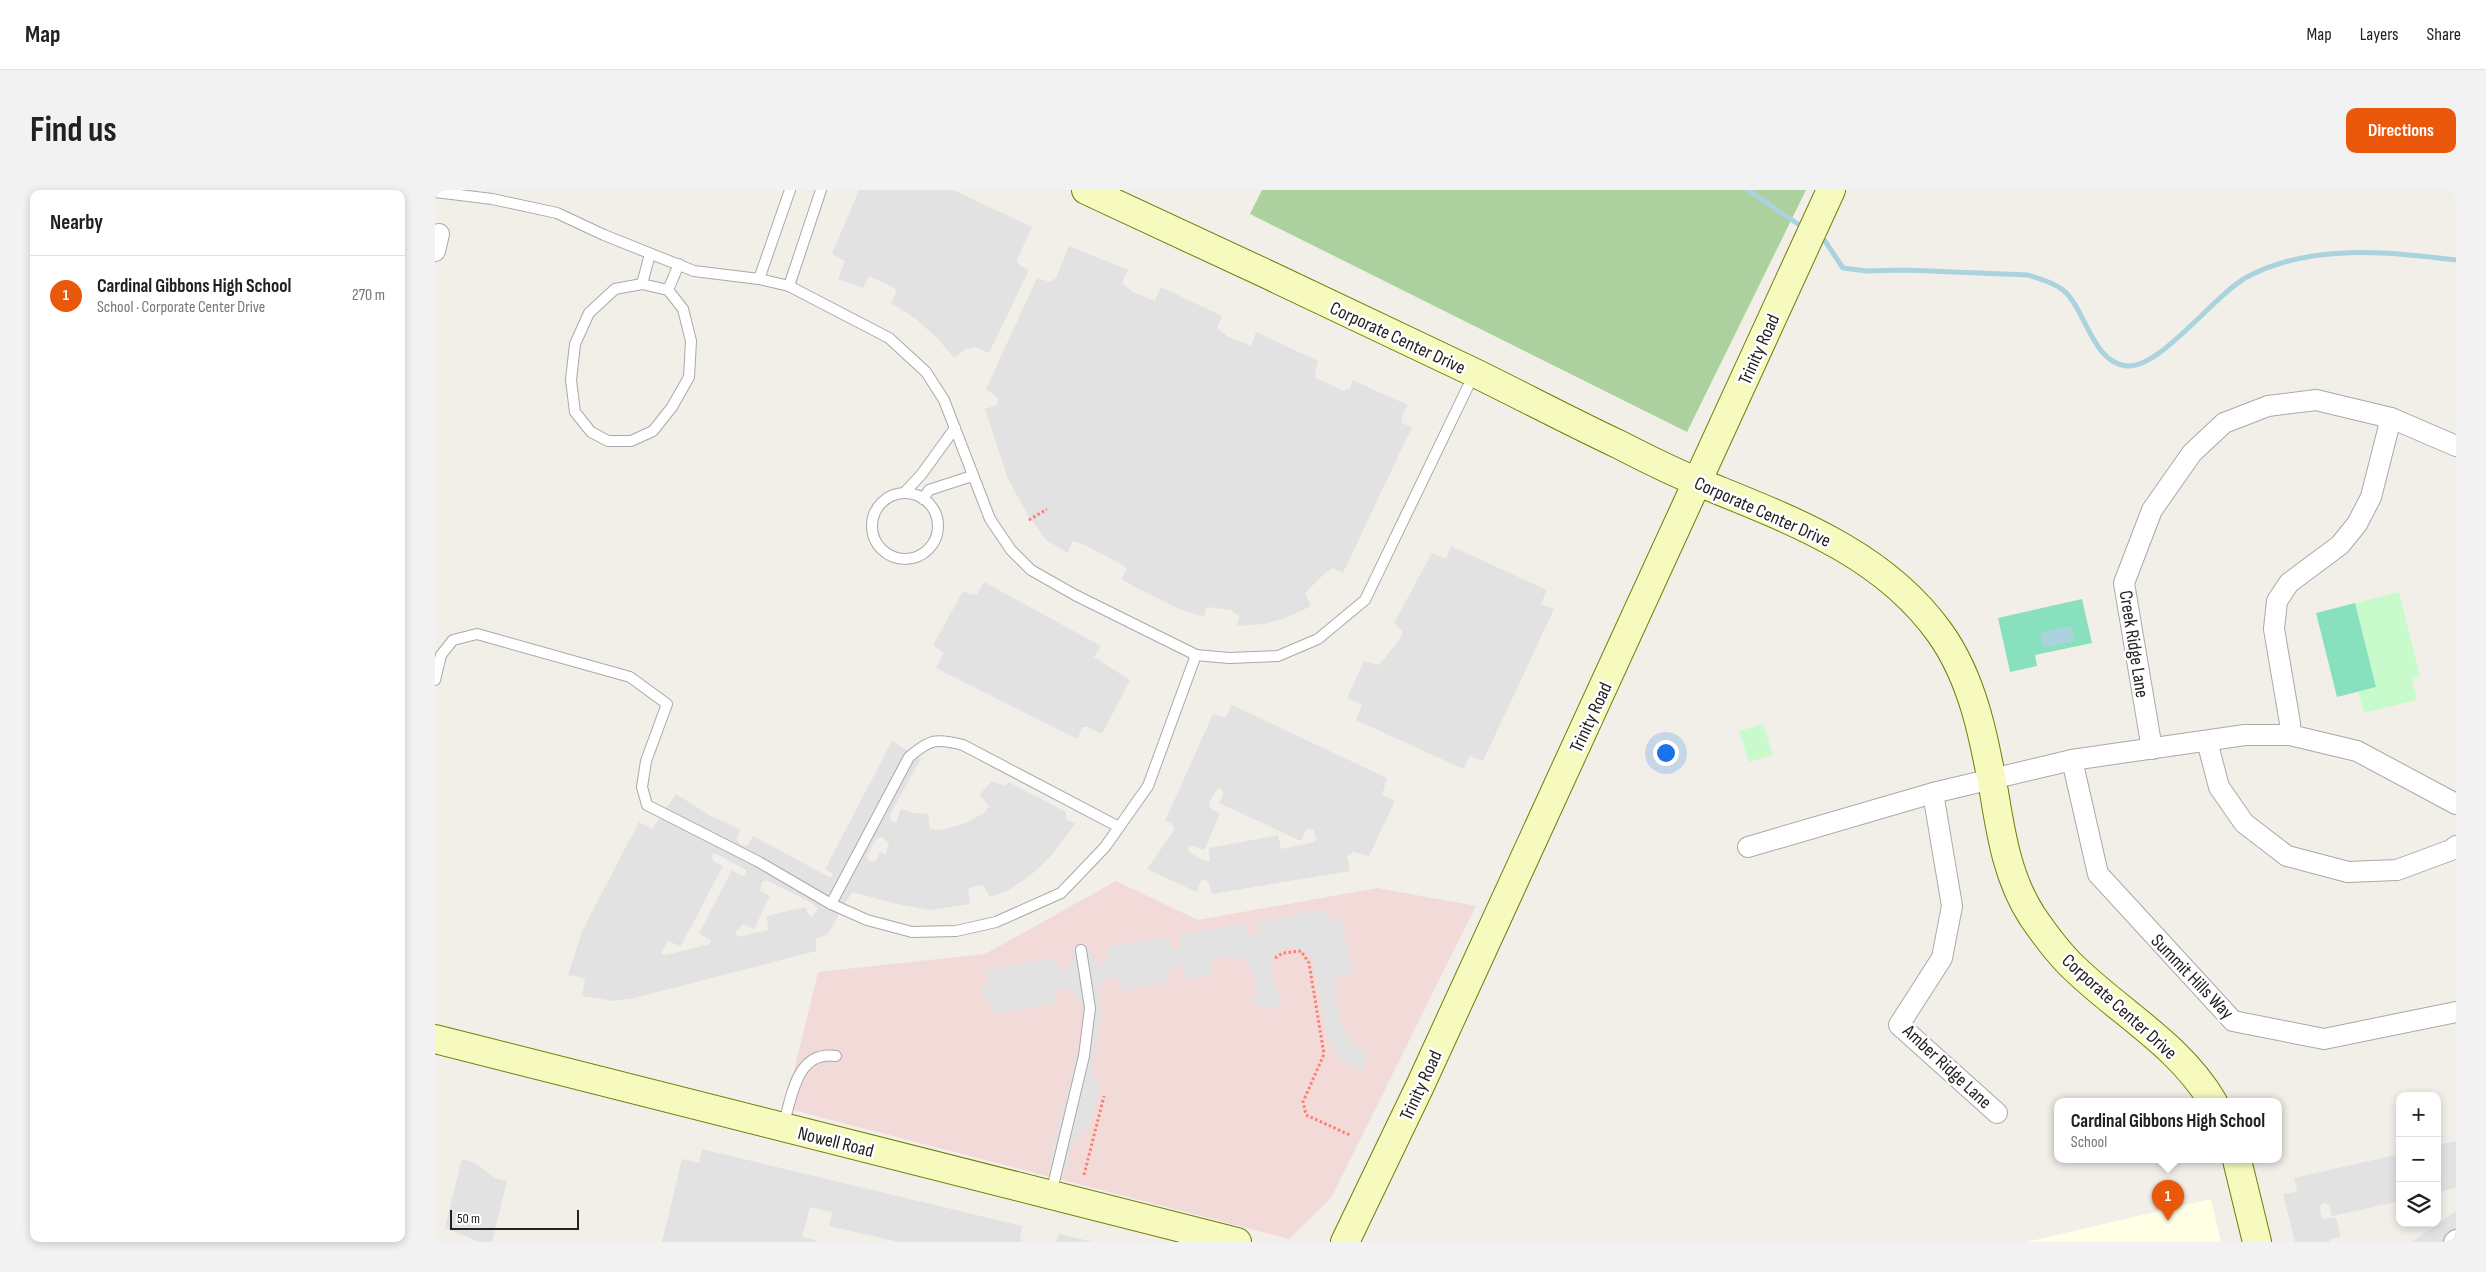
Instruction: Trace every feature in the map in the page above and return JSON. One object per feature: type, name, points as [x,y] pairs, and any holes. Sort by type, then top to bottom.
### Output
[{"type":"street","name":"Corporate Center Drive","points":[[1086,190],[1475,373],[1699,482],[1773,512],[1833,541],[1886,575],[1916,602],[1941,635],[1957,661],[1970,690],[2010,869],[2022,900],[2041,929],[2069,963],[2176,1055],[2204,1086],[2211,1098]]},
{"type":"street","name":"Trinity Road","points":[[1345,1242],[1420,1086],[1699,482],[1831,190]]},
{"type":"street","name":"Creek Ridge Lane","points":[[2152,748],[2124,583],[2152,510],[2193,453],[2224,423],[2268,406],[2316,400],[2391,418],[2456,446]]},
{"type":"street","points":[[2290,735],[2290,723],[2274,629],[2277,601],[2289,583],[2339,545],[2357,524],[2371,497],[2391,418]]},
{"type":"street","points":[[1748,847],[1933,793],[2072,760],[2245,735],[2290,735],[2357,751],[2456,804]]},
{"type":"street","points":[[2207,741],[2219,787],[2239,816],[2244,823],[2287,856],[2348,872],[2397,870],[2451,850],[2456,846]]},
{"type":"street","name":"Summit Hills Way","points":[[2072,760],[2098,874],[2233,1021],[2324,1039],[2456,1012]]},
{"type":"street","name":"Amber Ridge Lane","points":[[1933,793],[1952,906],[1942,958],[1899,1025],[1997,1113]]},
{"type":"street","name":"Nowell Road","points":[[435,1039],[1237,1242]]},
{"type":"street","points":[[2238,1163],[2257,1242]]},
{"type":"lane","points":[[759,279],[790,190]]},
{"type":"lane","points":[[789,286],[821,190]]},
{"type":"lane","points":[[435,192],[492,199],[557,213],[694,271],[759,279],[789,286],[889,338],[926,372],[944,400],[972,476],[996,532],[1011,550],[1031,570],[1075,595],[1196,655],[1229,658],[1277,656],[1318,639],[1365,600],[1475,373]]},
{"type":"lane","points":[[642,284],[650,254]]},
{"type":"lane","points":[[668,290],[679,264]]},
{"type":"lane","points":[[642,284],[668,290],[683,309],[691,341],[689,377],[672,408],[653,431],[631,441],[609,441],[591,432],[575,412],[571,380],[575,344],[589,313],[608,295],[615,290],[642,284]]},
{"type":"lane","points":[[904,493],[921,475],[955,428]]},
{"type":"lane","points":[[923,499],[929,490],[972,476]]},
{"type":"lane","points":[[897,493],[904,493],[914,493],[929,502],[937,518],[937,535],[928,550],[913,559],[896,558],[881,549],[872,534],[873,516],[881,502],[897,493]]},
{"type":"lane","points":[[435,680],[441,654],[453,640],[477,634],[630,676],[667,704],[646,761],[642,787],[647,805],[759,862],[831,904],[867,920],[912,932],[957,931],[996,922],[1061,893],[1105,847],[1148,786],[1196,655]]},
{"type":"lane","points":[[831,904],[909,757],[925,743],[941,739],[963,745],[1119,827]]},
{"type":"lane","points":[[1051,1195],[1084,1056],[1090,1008],[1081,950]]},
{"type":"lane","points":[[782,1127],[797,1077],[806,1065],[811,1059],[823,1054],[836,1056]]},
{"type":"path","points":[[1029,520],[1047,508]]},
{"type":"path","points":[[1275,958],[1283,953],[1301,951],[1309,963],[1324,1054],[1303,1102],[1306,1115],[1350,1135]]},
{"type":"path","points":[[1084,1175],[1103,1096]]},
{"type":"shaded area","points":[[859,190],[953,190],[1032,227],[1017,260],[1019,265],[1029,270],[989,353],[975,347],[966,349],[954,358],[937,338],[916,319],[891,303],[896,293],[895,288],[869,276],[863,288],[838,279],[845,261],[832,254]]},
{"type":"shaded area","points":[[1069,246],[1128,270],[1122,283],[1133,292],[1155,301],[1161,287],[1222,316],[1217,328],[1227,336],[1251,346],[1256,332],[1318,361],[1315,371],[1316,378],[1344,391],[1350,389],[1352,380],[1408,405],[1402,416],[1402,423],[1412,427],[1343,573],[1333,568],[1326,572],[1305,593],[1311,606],[1286,618],[1264,624],[1237,626],[1239,616],[1231,610],[1206,607],[1204,617],[1179,609],[1121,579],[1127,569],[1085,545],[1073,541],[1068,553],[1046,540],[1028,515],[1008,479],[985,409],[997,405],[998,398],[986,389],[1037,278],[1050,282],[1056,278]]},
{"type":"shaded area","points":[[1451,546],[1547,590],[1541,604],[1554,609],[1483,761],[1470,756],[1463,769],[1356,720],[1362,705],[1347,698],[1364,661],[1379,665],[1400,639],[1403,632],[1394,623],[1432,553],[1446,559]]},
{"type":"shaded area","points":[[984,582],[1101,646],[1094,657],[1130,680],[1102,734],[1088,727],[1083,727],[1077,739],[936,668],[944,653],[933,645],[963,591],[971,595],[977,594]]},
{"type":"shaded area","points":[[1232,705],[1387,778],[1382,795],[1395,801],[1369,856],[1353,852],[1347,856],[1350,871],[1212,894],[1208,881],[1202,879],[1196,892],[1147,869],[1175,829],[1171,823],[1165,821],[1213,714],[1225,718]],"holes":[[[1218,788],[1222,789],[1223,796],[1219,803],[1301,841],[1306,829],[1313,830],[1316,837],[1315,842],[1281,849],[1278,835],[1209,848],[1210,861],[1205,861],[1189,852],[1188,847],[1192,845],[1204,850],[1220,814],[1210,808],[1209,803]]]},
{"type":"shaded area","points":[[892,741],[921,759],[890,814],[890,820],[896,823],[901,809],[928,814],[930,829],[941,830],[966,823],[984,813],[989,806],[979,795],[992,781],[1004,786],[1009,782],[1066,812],[1066,820],[1076,823],[1050,857],[1032,874],[1009,890],[990,897],[983,885],[968,889],[970,904],[929,910],[852,892],[828,934],[816,939],[816,951],[634,998],[613,1001],[582,996],[585,978],[568,975],[583,929],[639,822],[652,829],[676,794],[709,815],[741,830],[736,839],[740,844],[747,846],[753,836],[831,878],[833,874],[825,869]],"holes":[[[882,837],[889,843],[886,854],[880,852],[876,861],[869,861],[867,857],[871,848],[877,838]],[[715,853],[746,870],[746,875],[742,876],[732,870],[699,934],[711,940],[710,944],[666,955],[661,954],[667,941],[681,946],[723,866],[713,861],[712,855]],[[766,880],[812,903],[818,909],[812,917],[805,907],[767,916],[768,930],[738,937],[735,933],[743,924],[754,929],[770,896],[760,891],[762,882]]]},
{"type":"shaded area","points":[[1116,881],[1198,920],[1377,888],[1476,906],[1331,1198],[1289,1239],[785,1108],[818,972],[985,954]]},
{"type":"shaded area","points":[[1325,909],[1328,920],[1342,920],[1352,974],[1334,978],[1334,983],[1341,1024],[1349,1041],[1369,1055],[1362,1072],[1341,1060],[1332,1046],[1327,1035],[1313,960],[1307,953],[1295,947],[1281,949],[1273,956],[1270,975],[1282,1000],[1274,1010],[1267,1005],[1253,1005],[1256,985],[1254,977],[1247,962],[1239,957],[1217,958],[1211,962],[1212,974],[1187,980],[1184,968],[1179,966],[1168,971],[1170,982],[1123,991],[1120,979],[1112,977],[1106,980],[1099,988],[1101,1017],[1091,1069],[1099,1086],[1089,1128],[1075,1141],[1069,1153],[1068,1167],[1049,1163],[1083,1029],[1082,1003],[1070,990],[1060,988],[1054,993],[1056,1003],[994,1015],[992,1004],[982,998],[981,989],[986,986],[986,970],[1056,957],[1058,969],[1062,970],[1069,968],[1073,964],[1072,949],[1089,946],[1092,957],[1097,963],[1105,963],[1109,959],[1107,947],[1168,937],[1171,948],[1176,950],[1181,947],[1178,935],[1246,923],[1248,932],[1252,936],[1258,935],[1258,921]]},
{"type":"shaded area","points":[[2456,1141],[2456,1188],[2441,1191],[2441,1182],[2441,1144]]},
{"type":"shaded area","points":[[702,1149],[1022,1226],[1020,1241],[1024,1242],[899,1242],[829,1226],[832,1212],[810,1207],[802,1237],[816,1240],[816,1242],[662,1242],[682,1159],[699,1163]]},
{"type":"shaded area","points":[[2396,1155],[2396,1202],[2332,1216],[2329,1204],[2322,1203],[2320,1208],[2322,1219],[2336,1218],[2341,1237],[2330,1239],[2329,1242],[2295,1242],[2283,1194],[2295,1192],[2297,1188],[2294,1178]]},
{"type":"shaded area","points":[[462,1159],[475,1163],[495,1178],[507,1181],[492,1242],[480,1242],[445,1228]]},
{"type":"shaded area","points":[[2211,1199],[2221,1242],[2027,1242]]},
{"type":"shaded area","points":[[2456,1211],[2456,1242],[2412,1242],[2433,1227],[2441,1227],[2441,1222]]},
{"type":"shaded area","points":[[1059,1234],[1093,1242],[1056,1242]]},
{"type":"green space","points":[[1262,190],[1806,190],[1687,432],[1250,214]]},
{"type":"green space","points":[[2399,592],[2420,676],[2412,678],[2417,700],[2364,713],[2358,691],[2376,687],[2355,603]]},
{"type":"green space","points":[[2082,599],[2092,643],[2035,655],[2037,666],[2010,672],[1998,618]]},
{"type":"green space","points":[[2355,603],[2376,687],[2337,697],[2316,613]]},
{"type":"green space","points":[[1763,724],[1773,755],[1749,762],[1739,731]]},
{"type":"water","points":[[2071,626],[2074,641],[2043,648],[2040,633]]},
{"type":"waterway","points":[[1748,190],[1798,224]]},
{"type":"waterway","points":[[1825,241],[1843,268],[1867,271],[1905,270],[2028,275],[2051,283],[2063,290],[2071,299],[2097,346],[2105,356],[2115,363],[2127,366],[2141,363],[2155,355],[2234,286],[2247,277],[2272,266],[2297,259],[2350,253],[2404,254],[2456,260]]},
{"type":"place","name":"Cardinal Gibbons High School","points":[[2168,1221]]}]
